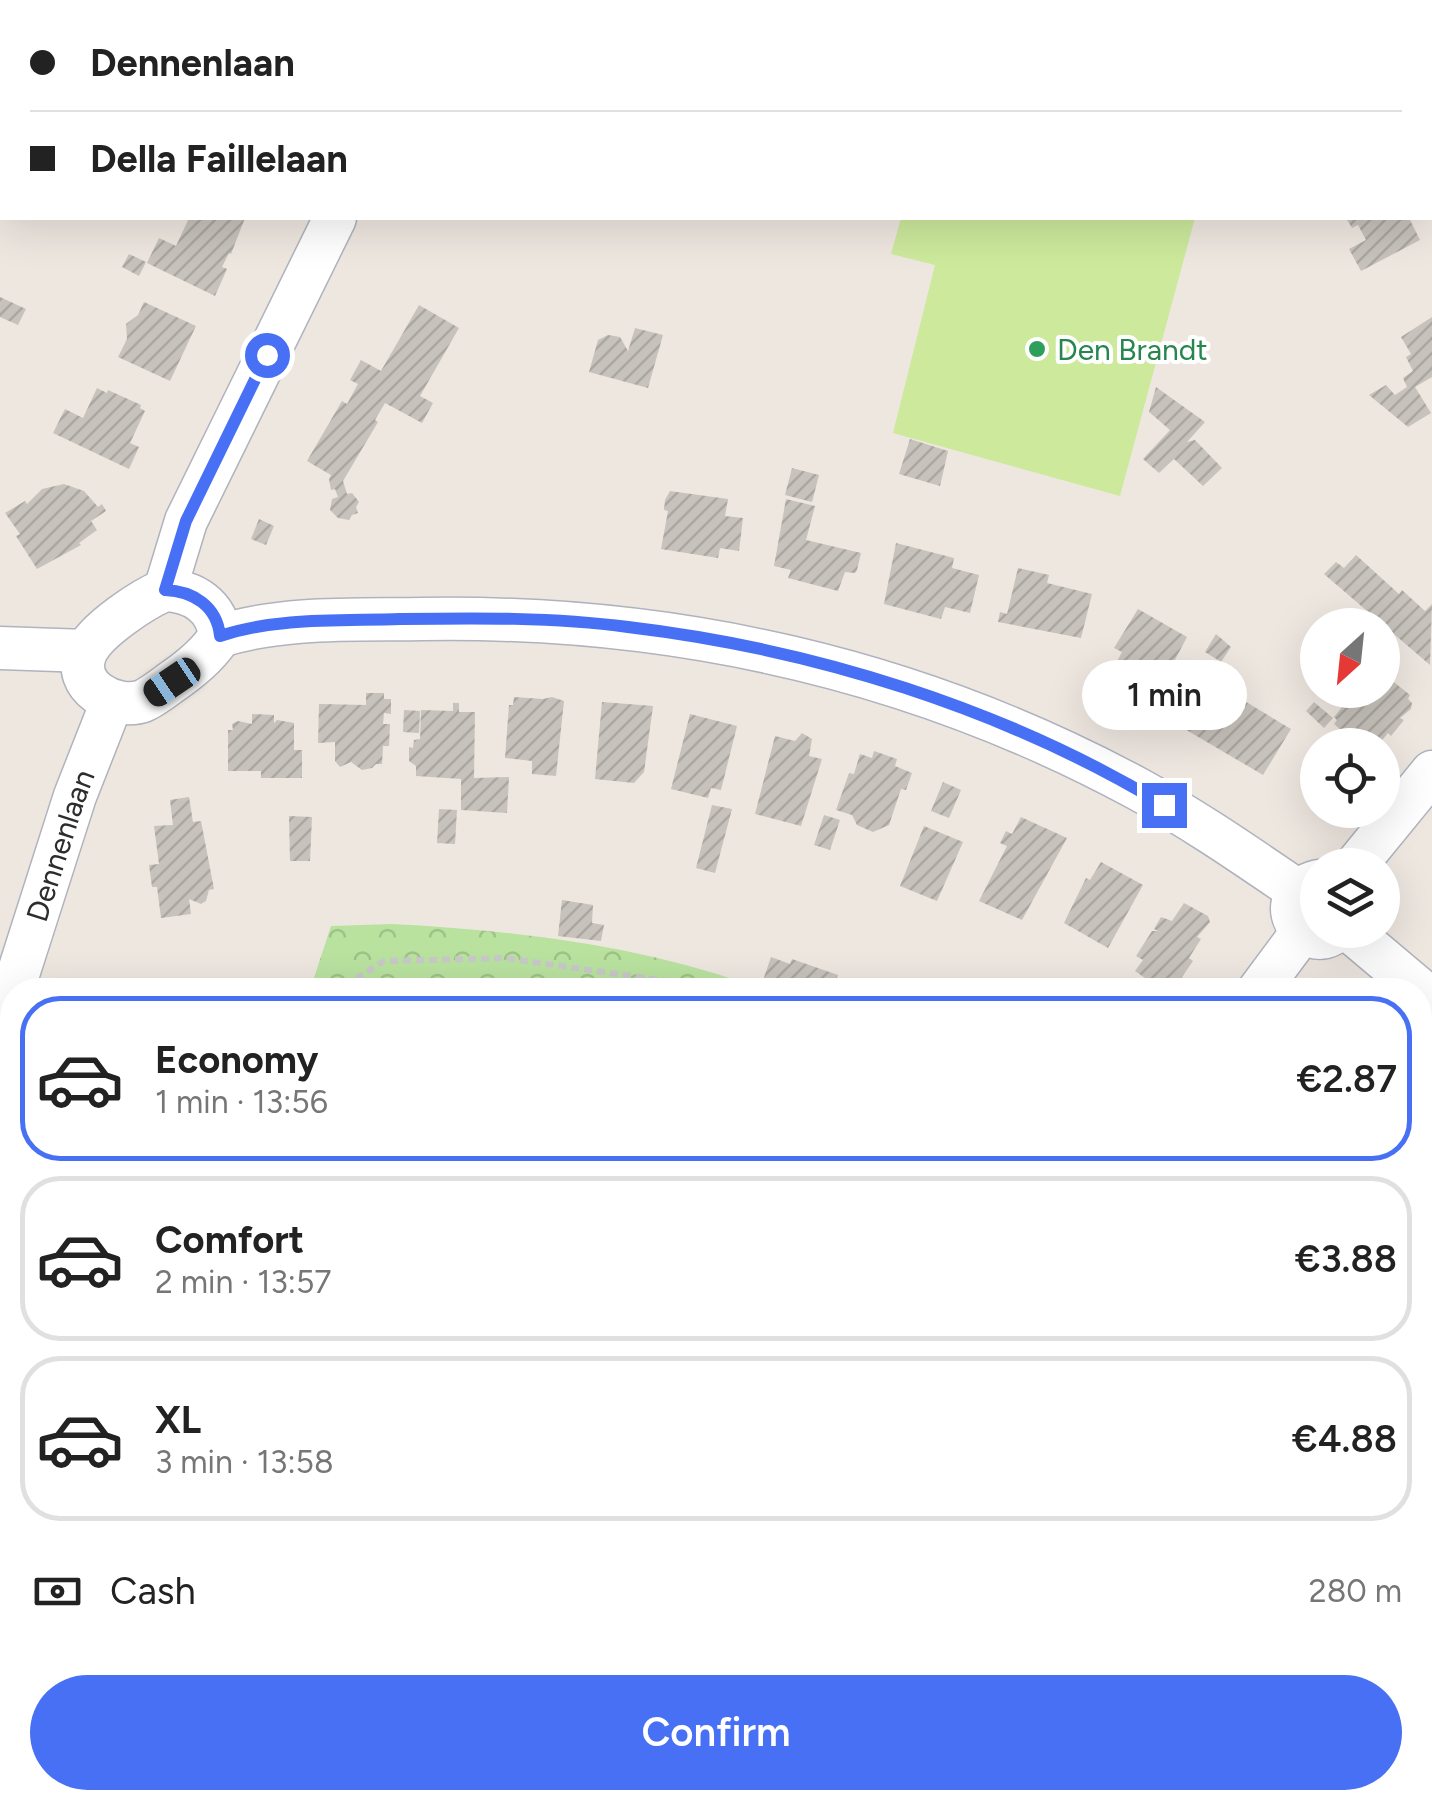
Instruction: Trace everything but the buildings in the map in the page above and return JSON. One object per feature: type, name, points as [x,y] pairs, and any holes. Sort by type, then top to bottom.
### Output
[{"type":"street","points":[[165,590],[186,521],[334,220]]},
{"type":"street","points":[[220,636],[216,618],[205,603],[180,590],[165,590],[147,598],[86,651],[83,672],[97,693],[112,702],[131,703],[151,696],[189,670],[220,636],[249,627],[308,621],[495,618],[627,626],[817,663],[895,685],[1024,734],[1138,789],[1242,852],[1300,897]]},
{"type":"street","points":[[0,648],[86,651]]},
{"type":"street","name":"Dennenlaan","points":[[17,978],[75,796],[112,702]]},
{"type":"street","points":[[1370,848],[1432,772]]},
{"type":"street","points":[[1267,978],[1300,929]]},
{"type":"street","points":[[1370,948],[1406,978]]},
{"type":"path","points":[[357,978],[384,961],[506,958],[646,978]]},
{"type":"green space","name":"Den Brandt","points":[[900,220],[1194,220],[1120,496],[893,433],[935,265],[891,254]]},
{"type":"green space","points":[[391,924],[533,936],[627,951],[728,978],[314,978],[331,926]]},
{"type":"place","name":"Den Brandt","points":[[1037,349]]},
{"type":"route","points":[[267,355],[186,521],[165,590],[180,590],[205,603],[216,618],[220,636],[249,627],[308,621],[495,618],[627,626],[745,647],[895,685],[1024,734],[1164,805]]}]
